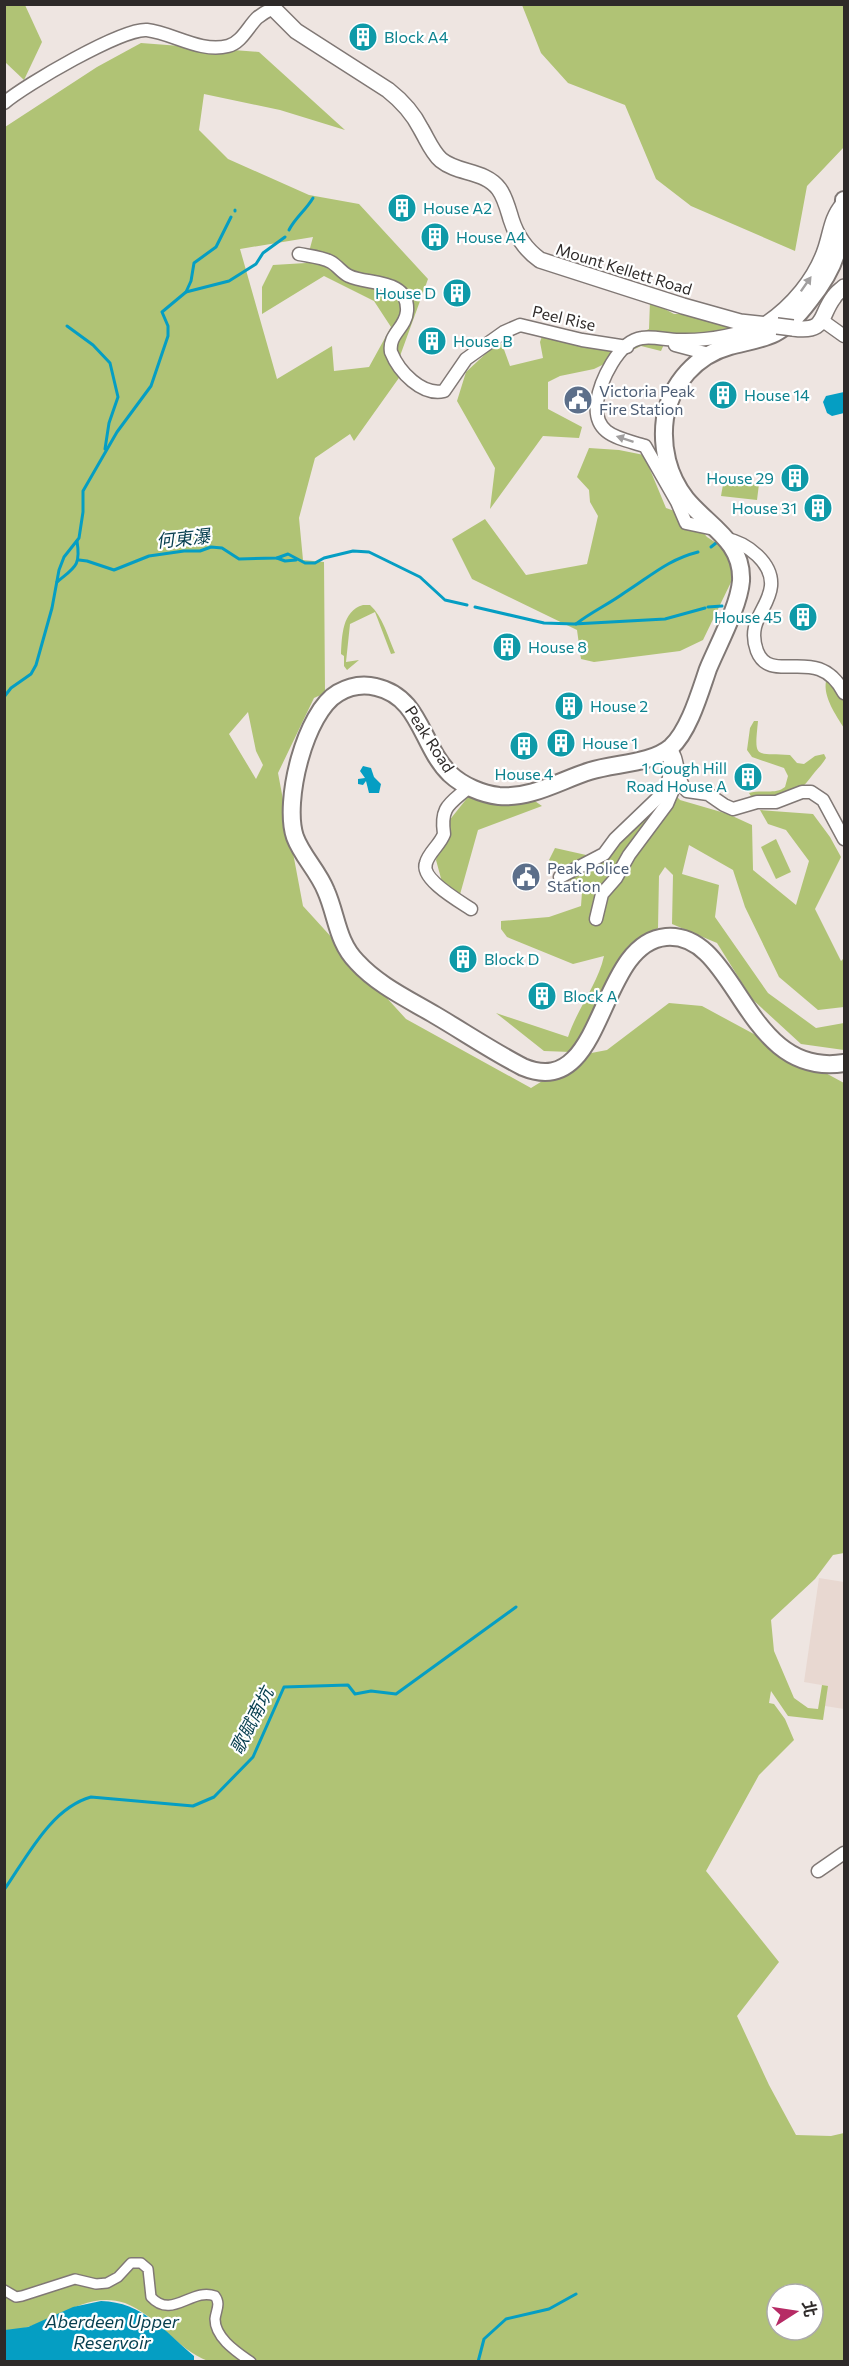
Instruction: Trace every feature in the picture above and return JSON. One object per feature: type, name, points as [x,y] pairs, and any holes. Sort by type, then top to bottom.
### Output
[{"type":"main road","points":[[670,748],[680,738],[688,720],[738,593],[740,566],[736,554],[723,535],[682,493],[669,466],[664,441],[666,415],[674,391],[691,369],[709,354],[778,332],[805,307],[834,265],[842,235],[844,202]]},
{"type":"main road","name":"Peak Road","points":[[670,748],[648,759],[594,770],[522,795],[496,795],[469,787],[450,774],[405,702],[386,690],[361,686],[337,694],[324,706],[309,730],[301,755],[292,801],[291,820],[300,847],[325,888],[345,947],[356,962],[378,980],[522,1067],[535,1071],[553,1071],[568,1065],[581,1051],[633,954],[652,941],[664,937],[694,944],[707,954],[764,1032],[782,1048],[812,1062],[844,1063]]},
{"type":"street","name":"Mount Kellett Road","points":[[4,103],[66,64],[132,32],[154,32],[183,42],[226,47],[237,41],[272,6],[296,31],[388,90],[402,102],[443,161],[485,177],[496,185],[502,194],[518,235],[540,260],[682,306],[740,322],[807,329],[823,321]]},
{"type":"street","points":[[844,202],[838,211],[826,248],[812,277],[771,326],[709,339],[640,338],[627,347],[609,366],[603,377],[596,409],[602,428],[607,434],[645,446],[686,523],[742,543],[762,562],[770,577],[771,587],[758,615],[755,631],[756,648],[761,658],[777,667],[821,668],[833,676],[844,693]]},
{"type":"street","name":"Peel Rise","points":[[299,254],[327,261],[350,277],[386,284],[399,292],[405,301],[407,310],[404,321],[392,336],[391,352],[409,378],[429,392],[444,391],[466,359],[504,332],[520,325],[582,340],[627,347]]},
{"type":"street","points":[[844,287],[833,297],[823,321],[844,336]]},
{"type":"street","points":[[651,338],[709,354]]},
{"type":"street","points":[[670,748],[676,757],[682,784],[687,791],[708,794],[733,809],[757,802],[779,802],[802,792],[811,792],[823,800],[844,839]]},
{"type":"street","points":[[560,877],[604,854],[615,839],[664,792],[669,778],[670,748]]},
{"type":"street","points":[[596,919],[602,894],[616,878],[629,855],[667,804],[679,774]]},
{"type":"street","points":[[469,787],[444,812],[441,819],[444,834],[426,861],[425,870],[429,879],[471,909]]},
{"type":"street","points":[[818,1871],[844,1854]]},
{"type":"street","points":[[4,2290],[9,2294],[22,2296],[72,2280],[104,2284],[118,2277],[131,2263],[141,2263],[148,2271],[152,2297],[160,2305],[171,2306],[204,2295],[215,2296],[218,2304],[216,2321],[218,2331],[232,2347],[251,2361]]},
{"type":"shaded area","points":[[819,1578],[844,1582],[844,1709],[825,1706],[827,1686],[804,1682]]},
{"type":"green space","points":[[5,4],[25,5],[42,42],[24,80],[5,62]]},
{"type":"green space","points":[[522,5],[844,5],[844,147],[807,186],[795,251],[691,206],[656,179],[625,105],[568,83],[541,53]]},
{"type":"green space","points":[[141,43],[259,52],[345,130],[280,110],[204,94],[199,130],[228,159],[309,195],[359,204],[428,279],[400,356],[401,375],[354,441],[350,434],[315,458],[299,518],[303,560],[324,562],[325,693],[314,698],[278,773],[303,906],[406,1019],[531,1088],[586,1054],[607,1050],[669,1003],[702,1006],[844,1083],[844,1553],[833,1555],[815,1579],[771,1620],[774,1651],[794,1698],[808,1708],[818,1709],[822,1685],[828,1686],[823,1720],[788,1716],[771,1691],[769,1703],[774,1704],[785,1719],[794,1740],[759,1775],[706,1871],[779,1962],[737,2016],[769,2085],[796,2135],[831,2136],[844,2133],[844,2361],[208,2361],[186,2349],[137,2309],[125,2303],[109,2300],[79,2305],[35,2325],[5,2330],[5,127],[97,67]],"holes":[[[313,237],[306,263],[273,265],[262,287],[262,314],[324,276],[374,301],[391,327],[369,367],[334,371],[332,346],[277,379],[240,249]],[[248,712],[256,751],[263,765],[256,779],[229,734]]]},
{"type":"green space","points":[[650,301],[674,314],[697,314],[745,329],[685,334],[669,333],[661,351],[641,346],[594,369],[560,376],[548,382],[548,409],[582,427],[579,438],[543,436],[490,509],[495,468],[457,401],[466,372],[493,347],[502,344],[510,366],[543,358],[540,342],[542,336],[622,342],[649,329]]},
{"type":"green space","points":[[589,448],[619,450],[644,455],[666,508],[689,516],[707,537],[727,550],[734,576],[703,640],[680,651],[594,662],[581,659],[577,630],[472,579],[452,539],[485,519],[526,575],[587,564],[598,516],[590,502],[589,490],[577,477]]},
{"type":"green space","points":[[724,479],[759,484],[757,500],[721,496]]},
{"type":"green space","points":[[363,605],[370,605],[378,615],[395,653],[391,654],[375,612],[350,624],[346,662],[359,660],[347,670],[344,666],[344,656],[341,654],[344,625],[351,613]]},
{"type":"green space","points":[[826,681],[835,682],[844,698],[844,728],[828,699]]},
{"type":"green space","points":[[754,721],[758,721],[756,743],[759,752],[790,755],[797,763],[804,764],[815,756],[824,754],[826,758],[823,763],[799,790],[778,798],[752,798],[749,793],[773,791],[785,787],[788,776],[784,768],[752,757],[747,750],[750,728]]},
{"type":"green space","points":[[663,782],[680,800],[728,814],[752,825],[753,870],[796,905],[809,861],[786,830],[768,824],[760,810],[813,814],[830,837],[841,857],[815,909],[841,961],[844,958],[844,1007],[818,1010],[779,977],[745,907],[733,870],[689,845],[682,874],[719,885],[715,917],[768,993],[816,1028],[844,1023],[844,1050],[801,1044],[752,999],[717,943],[672,924],[673,875],[665,867],[659,876],[658,928],[632,946],[571,1052],[544,1051],[496,1013],[568,1037],[597,977],[604,956],[573,964],[507,937],[501,929],[501,921],[549,917],[581,906],[582,892],[549,860],[555,848],[604,859],[615,850],[621,831]]},
{"type":"green space","points":[[472,792],[529,797],[542,806],[478,830],[459,898],[442,882],[436,860],[448,822]]},
{"type":"green space","points":[[776,839],[791,872],[776,879],[761,847]]},
{"type":"water","points":[[844,392],[844,413],[832,416],[827,413],[823,402],[826,396]]},
{"type":"water","points":[[363,766],[371,768],[374,777],[381,784],[379,793],[369,793],[366,781],[363,785],[358,784],[358,779],[365,778],[360,771]]},
{"type":"water","name":"Aberdeen Upper Reservoir","points":[[101,2301],[129,2306],[141,2312],[194,2356],[194,2361],[5,2361],[5,2330],[28,2327],[73,2307]]},
{"type":"waterway","points":[[289,230],[313,198]]},
{"type":"waterway","points":[[186,292],[191,281],[194,263],[216,247],[231,217]]},
{"type":"waterway","points":[[4,697],[11,688],[31,674],[36,665],[52,608],[59,570],[64,557],[79,538],[83,491],[117,432],[151,386],[168,336],[168,326],[162,312],[186,292],[229,281],[256,264],[263,253],[285,237]]},
{"type":"waterway","points":[[67,326],[93,345],[110,363],[118,397],[109,423],[105,449]]},
{"type":"waterway","points":[[57,582],[77,561],[77,541]]},
{"type":"waterway","points":[[711,547],[716,543]]},
{"type":"waterway","name":"何東瀑","points":[[79,560],[114,570],[149,556],[200,551],[211,547],[222,548],[239,559],[277,558],[288,554],[305,563],[315,563],[324,558],[353,551],[369,552],[420,577],[445,600],[467,605]]},
{"type":"waterway","points":[[576,624],[668,564],[698,552]]},
{"type":"waterway","points":[[277,558],[285,561],[296,560]]},
{"type":"waterway","points":[[708,607],[722,606]]},
{"type":"waterway","points":[[475,607],[544,623],[574,624],[665,619],[705,608]]},
{"type":"waterway","name":"歌賦南坑","points":[[4,1890],[41,1835],[64,1812],[77,1803],[91,1797],[193,1806],[214,1797],[253,1757],[284,1687],[348,1685],[355,1694],[371,1691],[396,1694],[516,1607]]},
{"type":"waterway","points":[[478,2362],[484,2339],[506,2319],[549,2309],[576,2294]]},
{"type":"place","name":"Block A4","points":[[363,37]]},
{"type":"place","name":"House A2","points":[[402,208]]},
{"type":"place","name":"House A4","points":[[435,237]]},
{"type":"place","name":"House D","points":[[457,293]]},
{"type":"place","name":"House B","points":[[432,341]]},
{"type":"place","name":"House 14","points":[[723,395]]},
{"type":"place","name":"Victoria Peak Fire Station","points":[[578,400]]},
{"type":"place","name":"House 29","points":[[795,478]]},
{"type":"place","name":"House 31","points":[[818,508]]},
{"type":"place","name":"House 45","points":[[803,617]]},
{"type":"place","name":"House 8","points":[[507,647]]},
{"type":"place","name":"House 2","points":[[569,706]]},
{"type":"place","name":"House 1","points":[[561,743]]},
{"type":"place","name":"House 4","points":[[524,746]]},
{"type":"place","name":"1 Gough Hill Road House A","points":[[748,777]]},
{"type":"place","name":"Peak Police Station","points":[[526,877]]},
{"type":"place","name":"Block D","points":[[463,959]]},
{"type":"place","name":"Block A","points":[[542,996]]}]
